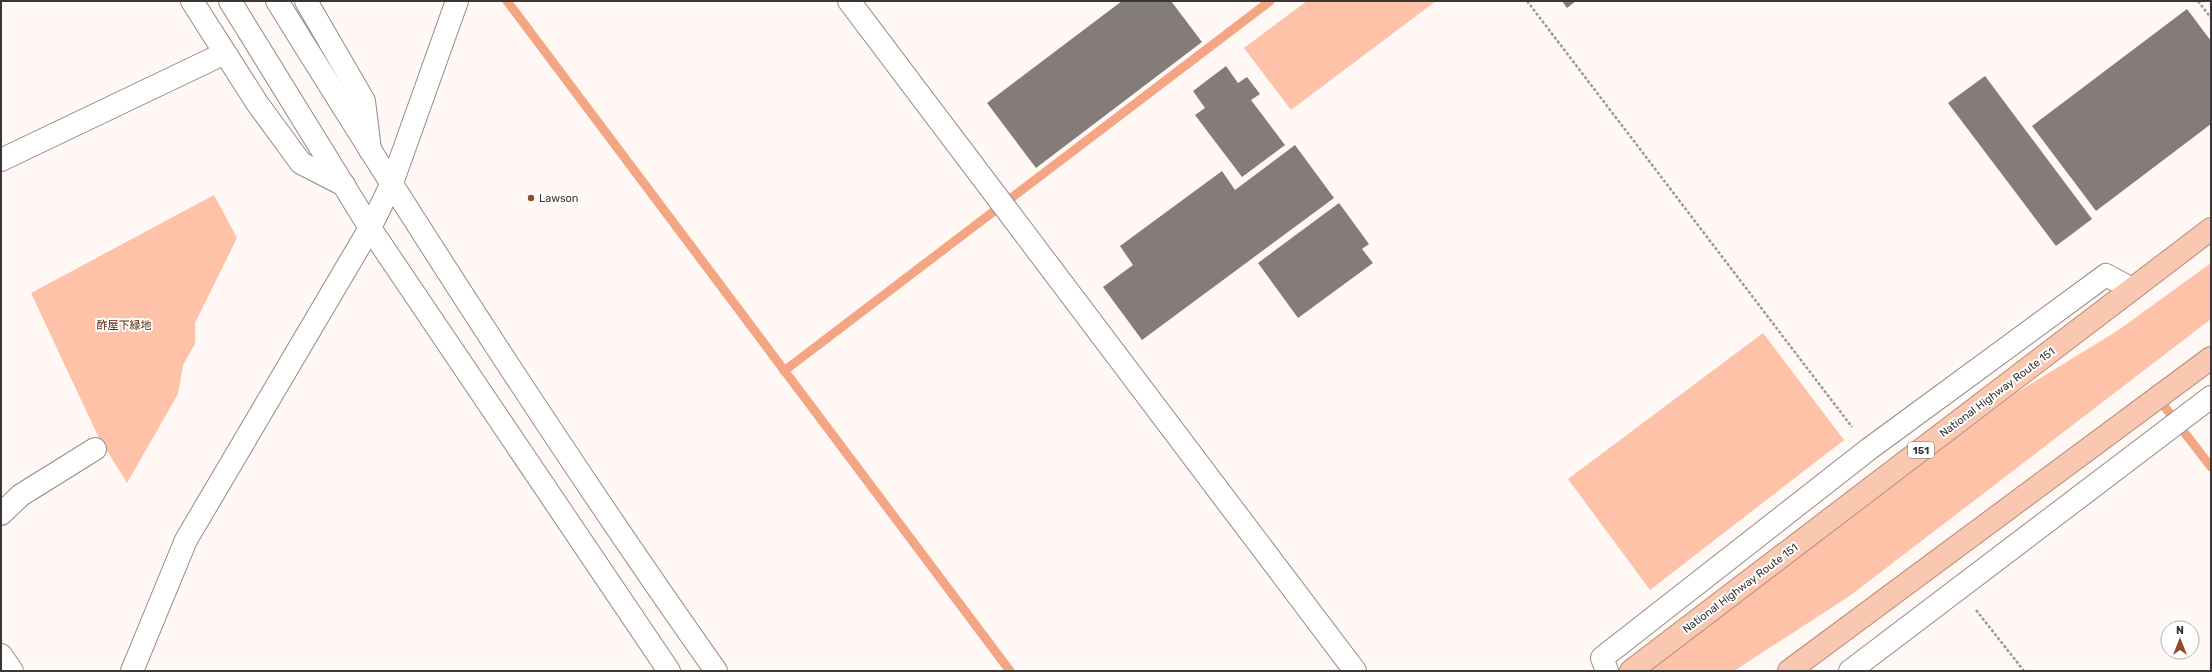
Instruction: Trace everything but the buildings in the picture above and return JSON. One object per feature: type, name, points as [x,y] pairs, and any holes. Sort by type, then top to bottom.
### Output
[{"type":"highway","name":"National Highway Route 151","points":[[1631,671],[2211,229]]},
{"type":"highway","points":[[1789,671],[2211,358]]},
{"type":"street","points":[[192,1],[257,103],[301,163],[344,185]]},
{"type":"street","points":[[230,1],[370,228],[669,671]]},
{"type":"street","points":[[277,1],[370,150],[620,535],[716,671]]},
{"type":"street","points":[[306,1],[364,101],[370,150]]},
{"type":"street","points":[[132,671],[186,540],[370,228],[392,183],[457,1]]},
{"type":"street","points":[[849,1],[1355,671]]},
{"type":"street","points":[[1,160],[225,53]]},
{"type":"street","points":[[1607,671],[1602,658],[1869,449],[2106,275],[2132,289]]},
{"type":"street","points":[[1850,671],[2211,397]]},
{"type":"street","points":[[1,514],[21,496],[95,449]]},
{"type":"street","points":[[1,655],[12,671]]},
{"type":"path","points":[[1527,1],[1869,449]]},
{"type":"path","points":[[2198,1],[2211,18]]},
{"type":"path","points":[[1960,588],[2024,671]]},
{"type":"green space","points":[[1307,1],[1436,1],[1291,110],[1244,48]]},
{"type":"green space","name":"酢屋下緑地","points":[[214,195],[237,238],[195,323],[195,344],[183,365],[178,394],[127,483],[98,436],[31,293]]},
{"type":"green space","points":[[2211,263],[2211,319],[1851,595],[1734,671],[1649,671],[2016,393],[2117,331]]},
{"type":"green space","points":[[1763,333],[1844,440],[1650,590],[1568,479]]},
{"type":"waterway","points":[[507,1],[1010,671]]},
{"type":"waterway","points":[[784,371],[1270,1]]},
{"type":"waterway","points":[[2158,398],[2211,467]]},
{"type":"place","name":"Lawson","points":[[531,198]]}]
